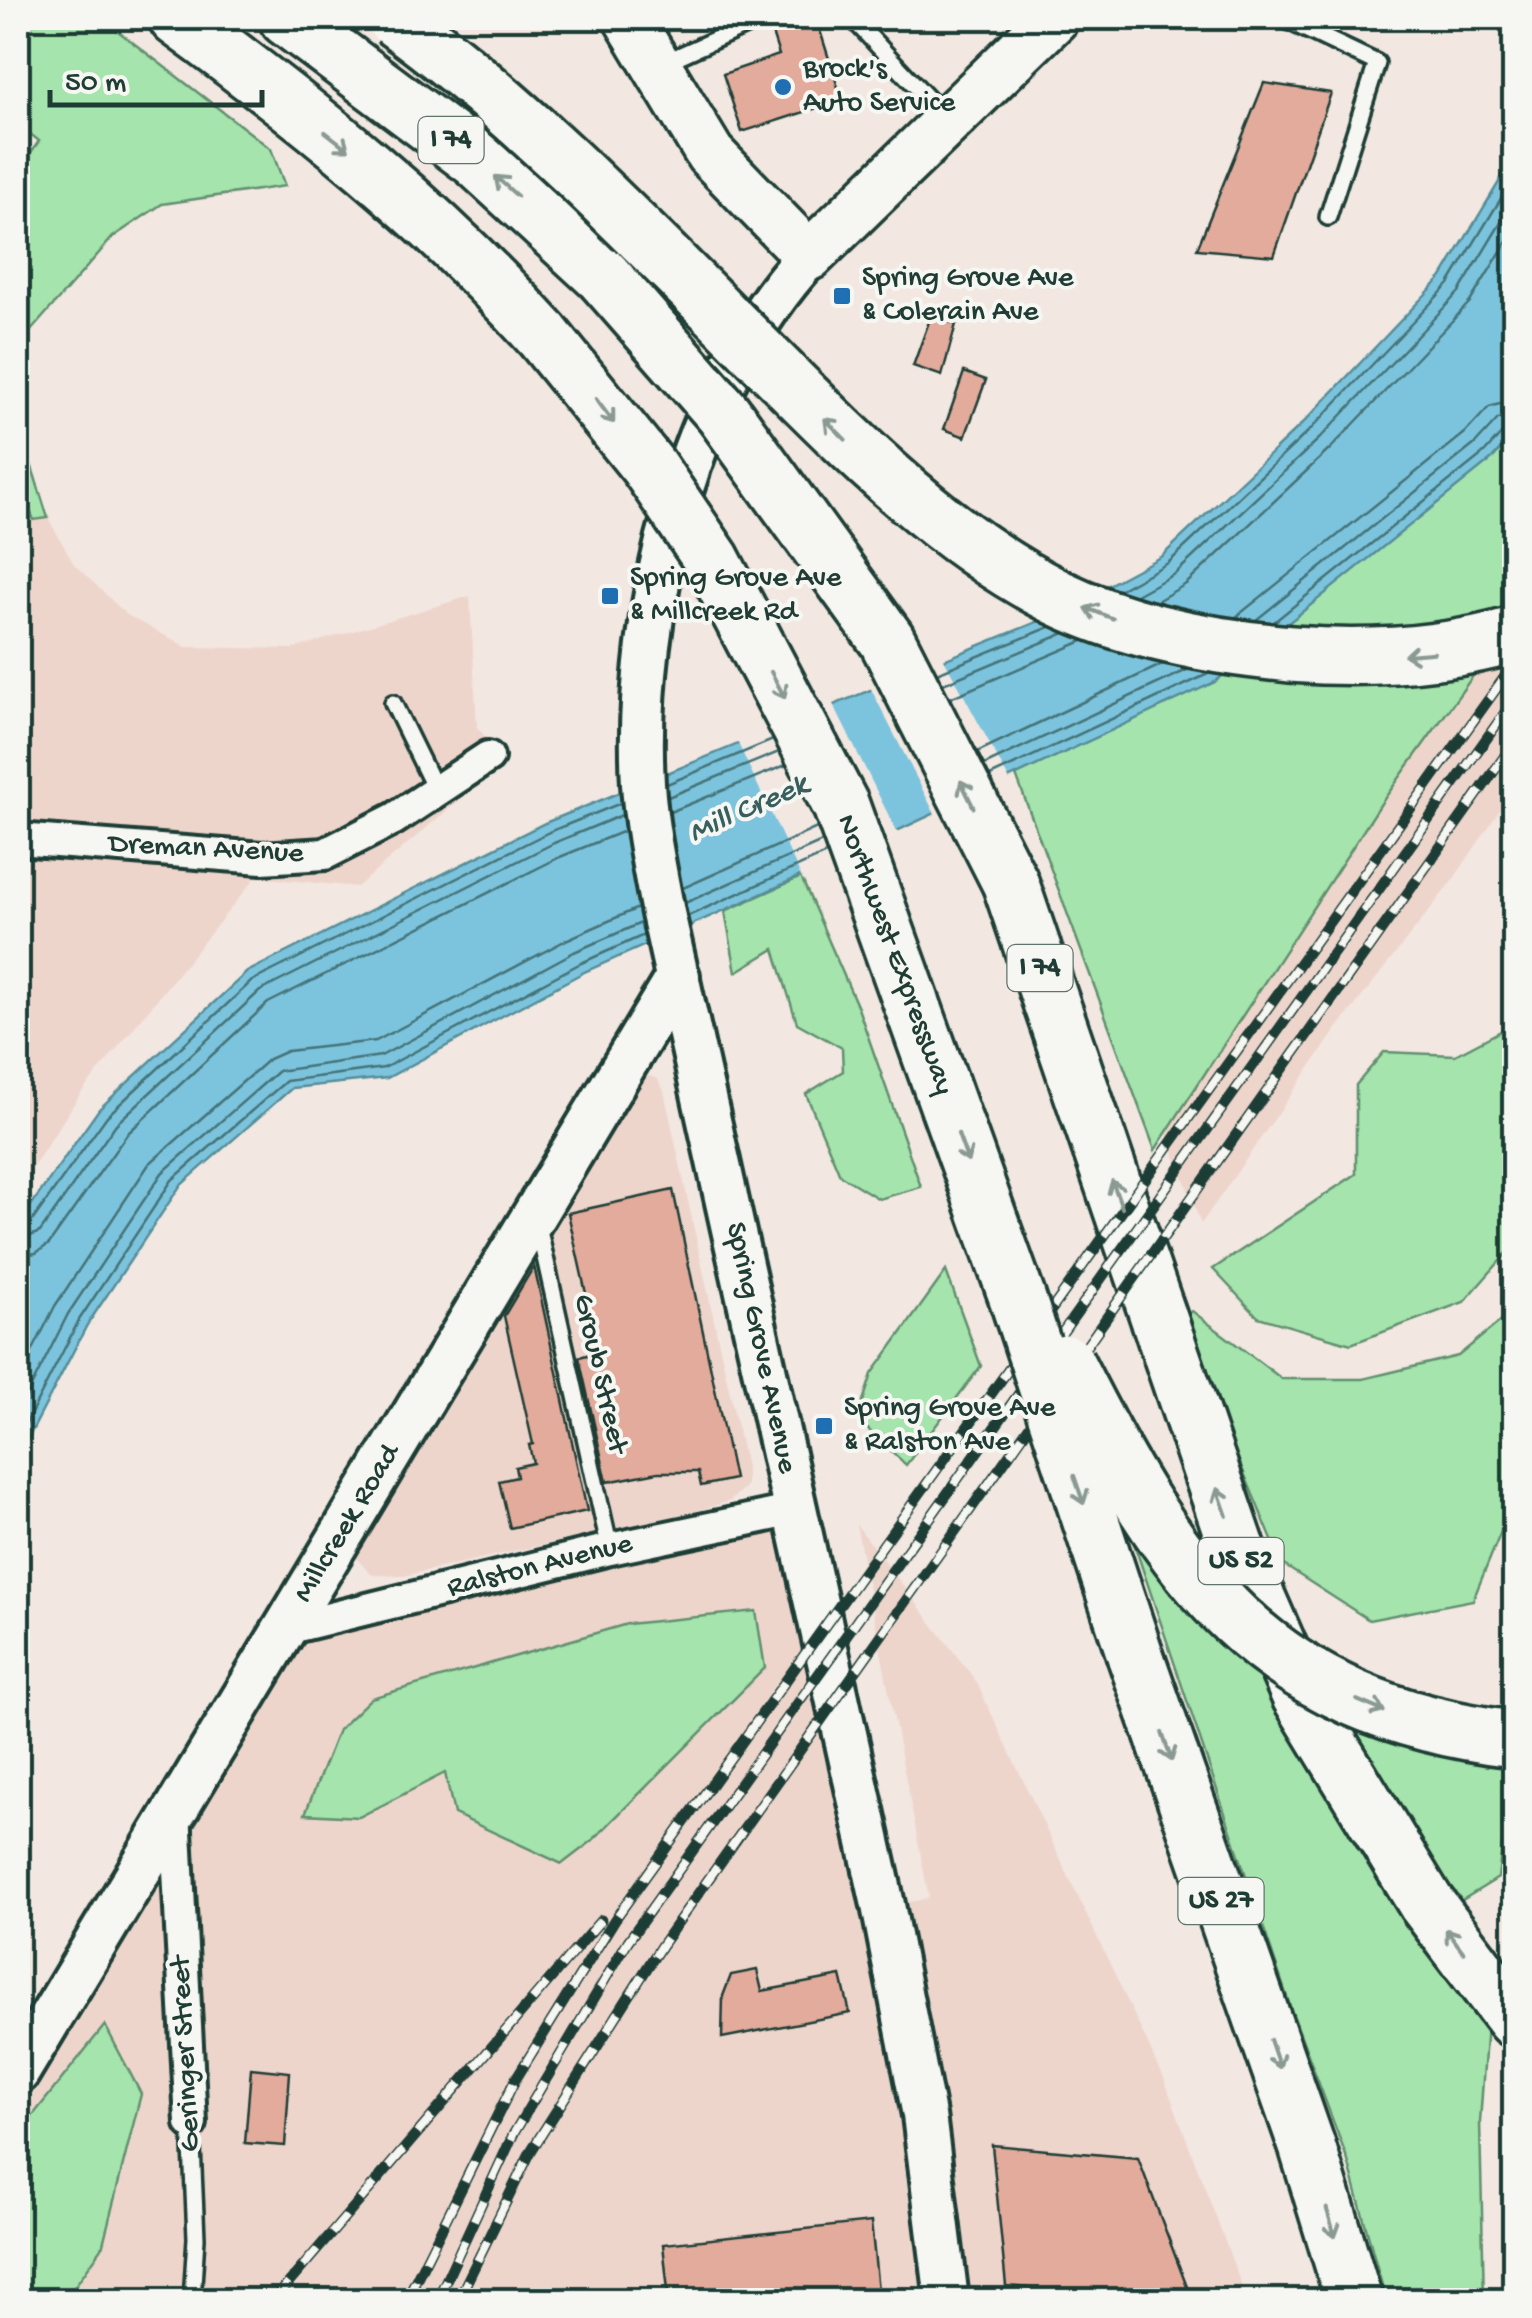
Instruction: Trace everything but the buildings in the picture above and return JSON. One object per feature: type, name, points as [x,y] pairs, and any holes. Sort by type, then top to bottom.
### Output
[{"type":"highway","name":"Northwest Expressway","points":[[177,18],[388,182],[486,273],[543,336],[648,466],[712,560],[841,806],[1016,1297]]},
{"type":"highway","name":"I 74","points":[[287,18],[477,160],[603,276],[723,413],[887,640],[1010,882],[1066,1055]]},
{"type":"highway","points":[[394,18],[638,232],[864,458],[988,555],[1057,597],[1128,624],[1252,650],[1344,658],[1429,654],[1514,634]]},
{"type":"highway","points":[[414,18],[564,190],[603,276]]},
{"type":"highway","name":"US 52","points":[[1066,1055],[1244,1568],[1300,1696],[1363,1806],[1426,1904],[1514,2019]]},
{"type":"highway","points":[[1016,1297],[1053,1339],[1110,1452],[1184,1565],[1246,1632],[1305,1676],[1377,1710],[1449,1731],[1514,1739]]},
{"type":"highway","name":"US 27","points":[[1016,1297],[1135,1655],[1307,2146],[1354,2300]]},
{"type":"main road","points":[[628,18],[654,67],[710,154],[808,256],[1054,18]]},
{"type":"main road","name":"Spring Grove Avenue","points":[[808,256],[780,287],[717,398],[674,518],[647,659],[643,721],[647,826],[883,1905],[924,2115],[947,2300]]},
{"type":"main road","name":"Millcreek Road","points":[[18,2072],[174,1807],[286,1629],[678,976]]},
{"type":"street","name":"Dreman Avenue","points":[[18,839],[294,858],[348,846],[488,757]]},
{"type":"street","name":"Ralston Avenue","points":[[286,1629],[610,1549],[795,1510]]},
{"type":"street","name":"Geringer Street","points":[[174,1807],[190,2123]]},
{"type":"lane","points":[[654,67],[763,18]]},
{"type":"lane","points":[[852,18],[948,120]]},
{"type":"lane","points":[[1282,18],[1377,63],[1328,217]]},
{"type":"lane","points":[[392,704],[436,791]]},
{"type":"lane","name":"Groub Street","points":[[535,1212],[610,1549]]},
{"type":"lane","name":"Geringer Street","points":[[190,2123],[196,2238],[192,2300]]},
{"type":"shaded area","points":[[18,423],[48,518],[74,564],[127,615],[186,647],[293,649],[470,596],[477,727],[505,761],[357,887],[256,877],[81,1093],[18,1190]]},
{"type":"shaded area","points":[[1514,619],[1514,789],[1453,880],[1336,1030],[1201,1224],[1166,1132],[1382,802]]},
{"type":"shaded area","points":[[641,1074],[657,1078],[664,1091],[746,1467],[746,1486],[730,1501],[708,1508],[404,1576],[372,1575],[357,1559],[357,1545]]},
{"type":"shaded area","points":[[795,1510],[866,1911],[929,1898],[856,1524],[976,1681],[1163,2076],[1247,2300],[18,2300],[18,2072],[286,1629]]},
{"type":"green space","points":[[18,18],[101,18],[271,149],[285,186],[162,204],[113,237],[29,333],[18,419],[18,171],[39,141],[18,124]]},
{"type":"green space","points":[[18,423],[48,518],[34,520],[18,482]]},
{"type":"green space","points":[[1514,434],[1514,619],[1382,802],[1155,1150],[1016,775],[1089,740],[1491,460]]},
{"type":"green space","points":[[801,877],[858,1008],[921,1187],[879,1199],[840,1175],[806,1094],[843,1071],[842,1048],[797,1023],[774,949],[736,972],[725,911]]},
{"type":"green space","points":[[1514,1024],[1514,1245],[1464,1302],[1351,1344],[1258,1317],[1213,1269],[1356,1174],[1356,1085],[1384,1052],[1455,1055]]},
{"type":"green space","points":[[946,1271],[981,1366],[906,1465],[857,1419],[872,1374]]},
{"type":"green space","points":[[1514,1310],[1514,1500],[1473,1600],[1369,1620],[1282,1564],[1180,1320],[1192,1311],[1282,1379],[1363,1379],[1458,1356]]},
{"type":"green space","points":[[1119,1499],[1258,1628],[1487,2023],[1480,2122],[1484,2300],[1386,2300],[1348,2161],[1292,2012]]},
{"type":"green space","points":[[756,1611],[765,1668],[592,1841],[562,1864],[454,1814],[445,1773],[359,1817],[305,1814],[338,1730],[371,1698],[627,1624]]},
{"type":"green space","points":[[1316,1662],[1513,1757],[1498,1878],[1459,1902],[1366,1753]]},
{"type":"green space","points":[[105,2025],[141,2094],[102,2248],[65,2300],[18,2300],[18,2134]]},
{"type":"water","name":"Mill Creek","points":[[1514,157],[1514,434],[1491,460],[1215,682],[777,887],[584,972],[387,1078],[292,1088],[180,1186],[87,1325],[18,1458],[18,1224],[99,1109],[247,972],[545,823],[1049,617],[1162,556],[1303,423],[1442,277]]},
{"type":"pier","points":[[942,655],[1011,783],[937,818],[869,685]]},
{"type":"pier","points":[[831,700],[899,836],[803,881],[736,739]]},
{"type":"railway","points":[[406,2300],[515,2080],[615,1919],[1514,664]]},
{"type":"railway","points":[[437,2300],[514,2133],[628,1941],[1514,700]]},
{"type":"railway","points":[[458,2300],[531,2151],[661,1946],[1514,743]]},
{"type":"railway","points":[[274,2300],[601,1920]]},
{"type":"place","name":"Brock's Auto Service","points":[[783,87]]},
{"type":"place","name":"Spring Grove Ave & Colerain Ave","points":[[842,296]]},
{"type":"place","name":"Spring Grove Ave & Millcreek Rd","points":[[610,596]]},
{"type":"place","name":"Spring Grove Ave & Ralston Ave","points":[[824,1426]]}]
